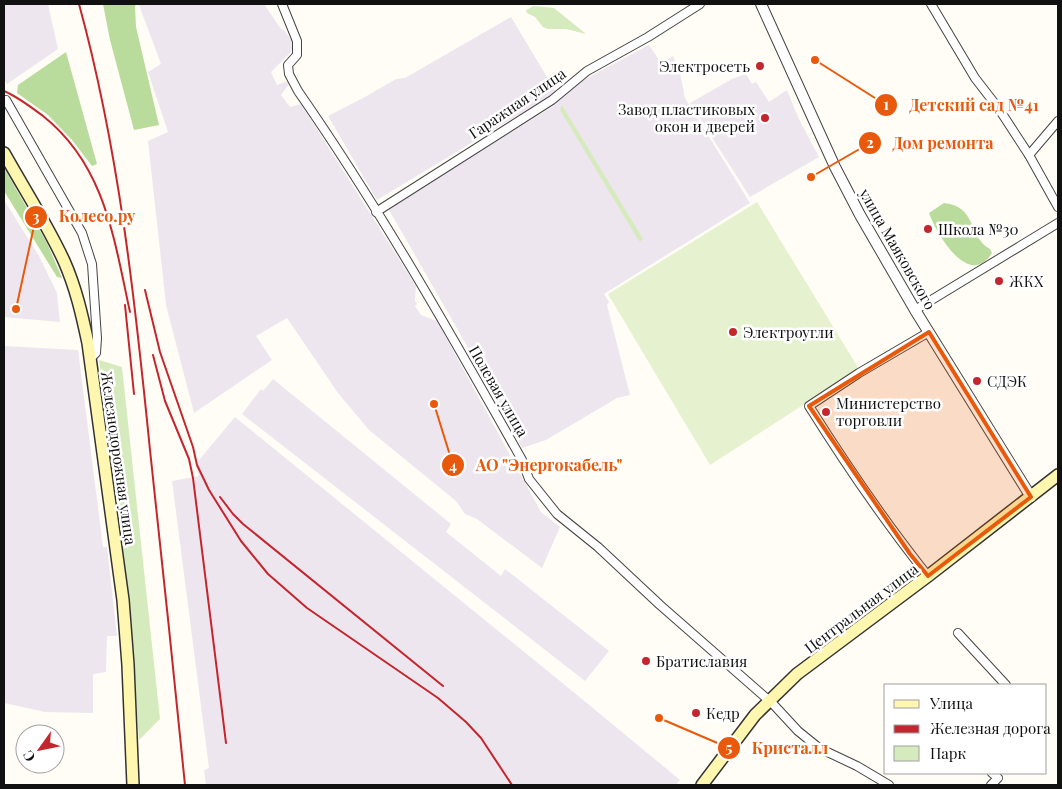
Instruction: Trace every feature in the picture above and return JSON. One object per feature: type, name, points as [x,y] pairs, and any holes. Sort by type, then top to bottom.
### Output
[{"type":"main road","name":"Железнодорожная улица","points":[[4,153],[49,231],[65,263],[81,309],[91,358],[123,600],[133,785]]},
{"type":"main road","name":"Центральная улица","points":[[702,785],[744,728],[769,700],[819,657],[1058,476]]},
{"type":"street","name":"Полевая улица","points":[[282,4],[297,41],[297,54],[288,65],[289,74],[430,297],[522,460],[529,479],[536,490],[558,514],[598,546],[660,604],[769,700],[798,731],[819,748],[857,766],[889,785]]},
{"type":"street","name":"Гаражная улица","points":[[376,212],[552,100],[587,71],[648,37],[700,4]]},
{"type":"street","name":"улица Маяковского","points":[[761,4],[850,196],[915,310],[1031,497]]},
{"type":"street","points":[[931,4],[975,78],[999,109],[1029,155],[1058,207]]},
{"type":"street","points":[[6,100],[82,233],[92,264],[97,338],[96,353],[91,358]]},
{"type":"street","points":[[1029,155],[1058,122]]},
{"type":"street","points":[[915,310],[1058,223]]},
{"type":"street","points":[[928,576],[848,467],[808,406],[859,373],[929,332]]},
{"type":"street","points":[[958,633],[1005,684]]},
{"type":"street","points":[[991,785],[997,774]]},
{"type":"highlighted area","points":[[929,332],[1031,497],[928,576],[910,554],[809,406]]},
{"type":"shaded area","points":[[4,4],[48,4],[58,49],[7,84],[4,79]]},
{"type":"shaded area","points":[[140,4],[264,4],[294,44],[290,53],[271,72],[277,85],[287,81],[289,84],[281,95],[290,107],[301,104],[416,286],[415,301],[417,304],[415,306],[421,315],[437,321],[541,512],[560,527],[542,568],[477,519],[465,514],[456,501],[369,430],[338,393],[287,318],[256,336],[272,360],[194,413],[166,305],[148,141],[168,132],[148,72],[161,64]]},
{"type":"shaded area","points":[[511,17],[556,92],[377,200],[328,116],[396,79],[405,78]]},
{"type":"shaded area","points":[[649,45],[661,63],[673,56],[680,73],[685,98],[750,203],[604,294],[609,302],[607,305],[630,395],[617,398],[546,440],[522,448],[490,386],[388,208],[552,107],[576,84]]},
{"type":"shaded area","points":[[746,74],[752,84],[756,82],[769,102],[787,90],[798,117],[819,157],[750,197],[690,103],[732,79]]},
{"type":"shaded area","points":[[4,200],[39,256],[57,293],[60,322],[4,317]]},
{"type":"shaded area","points":[[4,346],[78,350],[103,547],[107,547],[117,636],[107,636],[106,672],[93,674],[93,713],[45,712],[4,703]]},
{"type":"shaded area","points":[[273,379],[451,524],[446,532],[501,576],[505,569],[609,651],[585,681],[242,414],[261,389],[263,391]]},
{"type":"shaded area","points":[[235,417],[680,780],[676,785],[206,785],[204,770],[209,768],[172,481],[199,476],[196,467],[199,460]]},
{"type":"green space","points":[[103,4],[137,4],[135,6],[136,27],[159,125],[134,130],[110,40]]},
{"type":"green space","points":[[534,6],[554,8],[586,34],[566,29],[548,29],[543,27],[535,17],[527,13],[526,10]]},
{"type":"green space","points":[[66,52],[97,164],[92,166],[72,140],[48,115],[17,93],[18,85]]},
{"type":"green space","points":[[562,105],[643,239],[641,241],[639,241],[560,110]]},
{"type":"green space","points":[[4,168],[47,243],[62,278],[57,277],[4,191]]},
{"type":"green space","name":"Электроугли","points":[[757,202],[859,369],[710,465],[608,294]]},
{"type":"green space","points":[[944,203],[962,210],[978,237],[990,249],[992,253],[983,263],[973,265],[964,262],[946,244],[929,213]]},
{"type":"green space","points":[[99,360],[122,367],[160,719],[139,740],[129,611]]},
{"type":"railway","points":[[79,4],[105,114],[124,226],[144,394],[185,785]]},
{"type":"railway","points":[[4,91],[43,116],[64,135],[94,180],[112,231],[130,312]]},
{"type":"railway","points":[[145,290],[160,352],[193,447],[197,465],[209,490],[241,541],[268,574],[307,608],[438,698],[466,722],[481,738],[512,785]]},
{"type":"railway","points":[[125,305],[134,394]]},
{"type":"railway","points":[[153,355],[165,401],[189,459],[193,478],[226,743]]},
{"type":"railway","points":[[220,497],[243,524],[443,686]]},
{"type":"place","name":"Детский сад №41","points":[[815,60]]},
{"type":"place","name":"Электросеть","points":[[760,66]]},
{"type":"place","name":"Завод пластиковых окон и дверей","points":[[765,118]]},
{"type":"place","name":"Дом ремонта","points":[[811,177]]},
{"type":"place","name":"Школа №30","points":[[928,229]]},
{"type":"place","name":"ЖКХ","points":[[999,281]]},
{"type":"place","name":"Колесо.ру","points":[[16,309]]},
{"type":"place","name":"Электроугли","points":[[733,332]]},
{"type":"place","name":"СДЭК","points":[[977,381]]},
{"type":"place","name":"АО \"Энергокабель\"","points":[[434,404]]},
{"type":"place","name":"Министерство торговли","points":[[826,412]]},
{"type":"place","name":"Братиславия","points":[[646,661]]},
{"type":"place","name":"Кедр","points":[[696,713]]},
{"type":"place","name":"Кристалл","points":[[659,718]]}]
